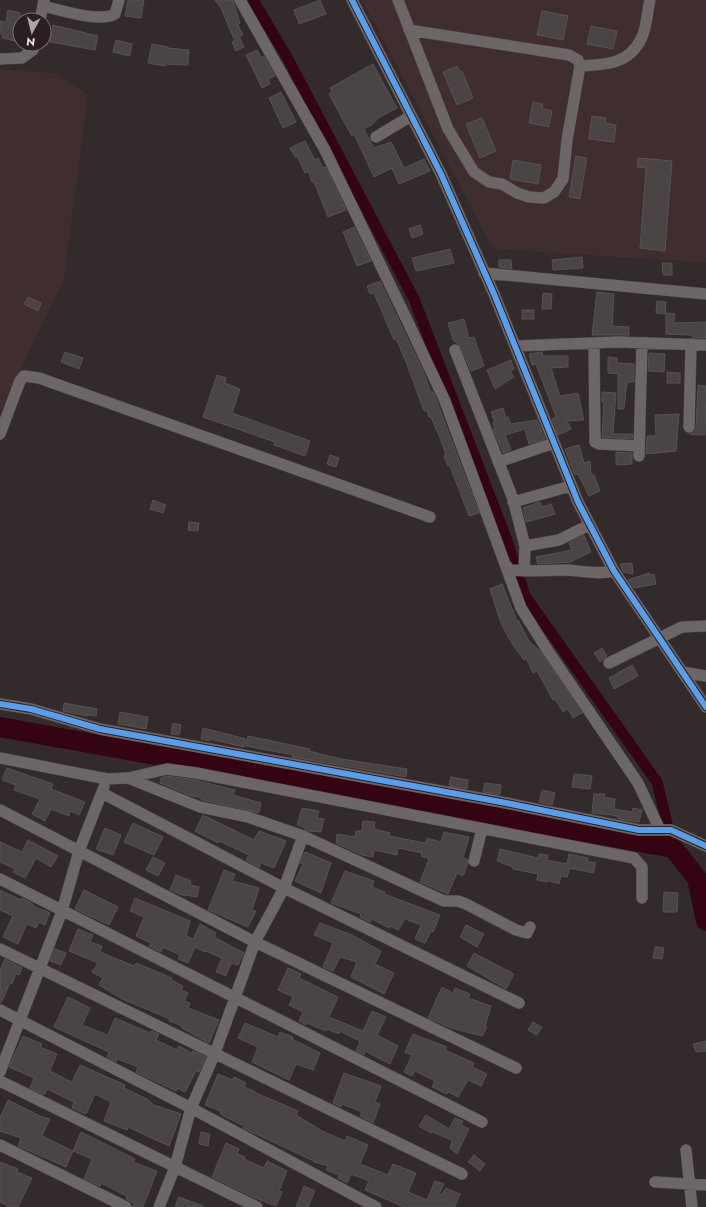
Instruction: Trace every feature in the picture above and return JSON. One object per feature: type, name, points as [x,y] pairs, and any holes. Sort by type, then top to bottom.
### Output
[{"type":"street","points":[[44,3],[95,17],[110,17],[115,14],[119,0]]},
{"type":"street","points":[[240,0],[325,150],[445,401],[515,569],[521,608],[548,651],[638,783],[666,830]]},
{"type":"street","points":[[352,0],[441,174],[515,346],[571,486],[590,525],[614,572],[660,637],[706,707]]},
{"type":"street","points":[[398,0],[409,30],[448,129],[474,172],[489,182],[502,184],[517,193],[529,197],[544,198],[554,192],[563,179],[567,140],[580,66],[578,60],[569,55],[409,30]]},
{"type":"street","points":[[580,66],[615,62],[626,58],[642,39],[650,0]]},
{"type":"street","points":[[0,59],[22,58],[30,52]]},
{"type":"street","points":[[376,137],[411,116]]},
{"type":"street","points":[[484,273],[706,294]]},
{"type":"street","points":[[515,346],[594,343],[706,345]]},
{"type":"street","points":[[594,343],[595,442],[598,444],[639,451],[642,343]]},
{"type":"street","points":[[689,428],[691,344]]},
{"type":"street","points":[[455,350],[514,502],[525,546],[515,569]]},
{"type":"street","points":[[0,434],[20,381],[24,376],[39,378],[430,516]]},
{"type":"street","points":[[498,462],[554,444]]},
{"type":"street","points":[[514,502],[571,486]]},
{"type":"street","points":[[525,546],[559,540],[590,525]]},
{"type":"street","points":[[515,569],[569,570],[601,574],[614,572]]},
{"type":"street","points":[[609,663],[682,627],[706,626]]},
{"type":"street","points":[[683,672],[706,676]]},
{"type":"street","points":[[0,704],[31,709],[100,729],[501,802],[639,830],[666,830],[706,846]]},
{"type":"street","points":[[0,758],[107,779],[128,778],[167,769],[196,773],[634,858],[642,867],[642,898]]},
{"type":"street","points":[[128,778],[200,807],[248,817],[303,836],[444,901],[458,901],[466,904],[524,933],[527,932],[530,927]]},
{"type":"street","points":[[0,1072],[62,911],[79,850],[107,779]]},
{"type":"street","points":[[102,793],[284,888],[519,1003]]},
{"type":"street","points":[[0,810],[255,942],[516,1068]]},
{"type":"street","points":[[474,861],[482,828]]},
{"type":"street","points":[[159,1207],[175,1167],[191,1108],[215,1053],[255,942],[284,888],[303,836]]},
{"type":"street","points":[[0,879],[482,1122]]},
{"type":"street","points":[[0,949],[40,970],[215,1053],[462,1174]]},
{"type":"street","points":[[0,1010],[191,1108],[376,1207]]},
{"type":"street","points":[[0,1081],[257,1207]]},
{"type":"street","points":[[0,1145],[126,1207]]},
{"type":"street","points":[[686,1150],[692,1207]]},
{"type":"street","points":[[655,1182],[706,1185]]},
{"type":"shaded area","points":[[362,0],[706,0],[706,263],[493,249]]},
{"type":"shaded area","points":[[0,69],[54,73],[88,94],[64,279],[0,413]]},
{"type":"building","points":[[128,0],[144,0],[141,18],[125,16]]},
{"type":"building","points":[[215,0],[233,0],[240,23],[238,25],[243,35],[234,39],[221,8]]},
{"type":"building","points":[[320,0],[326,14],[299,24],[294,10]]},
{"type":"building","points":[[8,10],[16,12],[12,12],[12,40],[2,38],[3,34],[0,34],[0,21],[6,22]]},
{"type":"building","points":[[542,11],[568,16],[563,40],[537,35]]},
{"type":"building","points":[[53,25],[98,36],[95,50],[52,42]]},
{"type":"building","points":[[591,26],[617,31],[613,49],[587,44]]},
{"type":"building","points":[[240,38],[244,47],[236,51],[232,42]]},
{"type":"building","points":[[116,40],[132,44],[130,56],[113,52]]},
{"type":"building","points":[[152,44],[168,48],[189,50],[188,65],[165,64],[165,66],[148,63]]},
{"type":"building","points":[[257,50],[261,58],[264,56],[275,76],[268,79],[270,84],[262,88],[246,55]]},
{"type":"building","points":[[373,64],[397,108],[378,118],[372,125],[364,129],[374,148],[391,142],[404,168],[424,159],[430,171],[399,184],[392,168],[374,177],[354,134],[352,136],[329,94],[332,92],[330,88]]},
{"type":"building","points":[[457,66],[460,72],[462,71],[473,98],[457,105],[443,72]]},
{"type":"building","points":[[281,92],[296,122],[283,128],[269,98]]},
{"type":"building","points":[[533,102],[543,104],[542,108],[552,111],[549,127],[529,123]]},
{"type":"building","points":[[592,116],[606,118],[605,123],[616,125],[614,142],[589,139]]},
{"type":"building","points":[[482,118],[496,151],[480,158],[466,124]]},
{"type":"building","points":[[305,141],[315,160],[318,158],[323,168],[326,167],[346,210],[328,217],[308,171],[305,173],[297,156],[295,157],[290,148]]},
{"type":"building","points":[[576,156],[587,158],[580,199],[569,197]]},
{"type":"building","points":[[638,158],[672,161],[665,251],[640,248],[646,168],[637,167]]},
{"type":"building","points":[[513,160],[541,165],[538,184],[510,179]]},
{"type":"building","points":[[420,225],[423,234],[412,238],[409,229]]},
{"type":"building","points":[[354,227],[371,261],[357,266],[343,232]]},
{"type":"building","points":[[450,249],[454,263],[416,271],[412,258]]},
{"type":"building","points":[[582,257],[583,268],[553,270],[552,260]]},
{"type":"building","points":[[499,260],[511,260],[512,269],[499,267]]},
{"type":"building","points":[[662,263],[672,263],[672,275],[663,275]]},
{"type":"building","points":[[380,281],[423,371],[431,392],[433,392],[436,399],[479,513],[469,516],[450,466],[448,466],[444,456],[446,455],[431,417],[429,417],[427,411],[424,411],[405,359],[396,339],[394,340],[374,293],[370,294],[367,286]]},
{"type":"building","points":[[597,292],[614,294],[612,326],[629,327],[629,335],[592,335]]},
{"type":"building","points":[[543,293],[552,294],[551,309],[542,309]]},
{"type":"building","points":[[28,297],[41,303],[38,311],[24,304]]},
{"type":"building","points":[[657,301],[666,302],[665,314],[656,313]]},
{"type":"building","points":[[522,310],[534,310],[534,319],[522,319]]},
{"type":"building","points":[[666,313],[675,314],[674,323],[706,322],[706,338],[693,338],[692,335],[666,334]]},
{"type":"building","points":[[464,319],[469,338],[474,337],[484,366],[471,371],[461,347],[453,340],[448,323]]},
{"type":"building","points":[[65,352],[83,358],[79,369],[61,362]]},
{"type":"building","points":[[542,352],[543,356],[568,356],[568,367],[551,368],[560,396],[578,393],[584,420],[567,421],[571,429],[558,435],[552,419],[556,417],[536,364],[532,365],[529,354]]},
{"type":"building","points":[[649,353],[665,354],[664,372],[648,371]]},
{"type":"building","points":[[608,357],[617,358],[617,363],[634,364],[634,382],[627,382],[624,409],[618,409],[618,374],[608,373]]},
{"type":"building","points":[[511,360],[514,369],[510,371],[514,377],[495,389],[487,370]]},
{"type":"building","points":[[667,372],[680,373],[680,383],[667,383]]},
{"type":"building","points":[[217,375],[226,378],[225,383],[240,389],[232,413],[310,441],[305,456],[274,445],[275,442],[203,417]]},
{"type":"building","points":[[698,385],[706,386],[705,435],[689,434],[693,433],[696,428]]},
{"type":"building","points":[[602,392],[616,393],[613,434],[633,434],[632,439],[602,437],[604,402],[602,402]]},
{"type":"building","points":[[503,408],[506,418],[508,417],[511,424],[537,420],[545,439],[529,444],[525,429],[505,435],[511,450],[503,453],[493,429],[495,429],[493,423],[495,422],[491,412]]},
{"type":"building","points":[[679,414],[676,451],[646,454],[647,436],[656,436],[655,415]]},
{"type":"building","points":[[579,445],[584,463],[590,461],[591,475],[594,475],[600,491],[589,496],[578,474],[575,475],[565,449]]},
{"type":"building","points":[[616,452],[632,453],[632,464],[616,465]]},
{"type":"building","points":[[330,455],[339,458],[336,467],[327,464]]},
{"type":"building","points":[[153,500],[166,505],[163,513],[150,509]]},
{"type":"building","points":[[540,502],[542,507],[551,504],[555,514],[526,522],[523,508]]},
{"type":"building","points":[[189,522],[199,523],[198,531],[188,530]]},
{"type":"building","points":[[584,535],[591,552],[572,562],[538,564],[536,557],[572,550],[569,543]]},
{"type":"building","points":[[632,563],[633,574],[623,572],[620,564]]},
{"type":"building","points":[[649,573],[650,575],[654,574],[656,584],[634,588],[628,580]]},
{"type":"building","points":[[502,584],[517,621],[518,620],[529,641],[540,651],[582,713],[573,718],[568,709],[563,712],[555,699],[553,700],[537,671],[533,673],[526,658],[524,660],[511,642],[501,623],[490,589]]},
{"type":"building","points":[[602,648],[607,656],[600,662],[594,653]]},
{"type":"building","points":[[632,665],[638,676],[614,689],[609,678]]},
{"type":"building","points":[[64,703],[97,709],[96,716],[87,716],[63,711]]},
{"type":"building","points":[[120,712],[148,717],[146,729],[118,724]]},
{"type":"building","points":[[173,723],[181,725],[179,735],[171,734]]},
{"type":"building","points":[[203,728],[246,739],[244,747],[210,739],[209,741],[201,739]]},
{"type":"building","points":[[248,736],[310,749],[309,751],[341,759],[407,769],[406,777],[292,757],[293,755],[246,746]]},
{"type":"building","points":[[7,768],[53,784],[51,789],[85,802],[79,815],[70,811],[69,816],[51,809],[45,821],[32,814],[40,799],[14,790],[16,785],[2,780]]},
{"type":"building","points":[[574,774],[592,776],[590,789],[572,787]]},
{"type":"building","points":[[167,776],[195,780],[235,790],[233,795],[261,803],[259,813],[202,800],[201,798],[189,795],[160,783],[161,778]]},
{"type":"building","points":[[451,777],[468,780],[467,789],[449,786]]},
{"type":"building","points":[[485,783],[501,785],[500,795],[483,792]]},
{"type":"building","points":[[542,790],[555,793],[552,805],[539,802]]},
{"type":"building","points":[[594,794],[605,794],[604,797],[615,799],[614,809],[632,812],[633,808],[642,810],[639,822],[618,819],[618,817],[613,815],[592,813]]},
{"type":"building","points":[[302,808],[319,811],[317,818],[324,819],[321,832],[308,831],[304,829],[304,827],[297,825]]},
{"type":"building","points":[[203,815],[254,840],[259,831],[286,841],[274,868],[261,863],[259,867],[246,860],[249,855],[219,841],[218,843],[195,831]]},
{"type":"building","points":[[363,821],[375,822],[374,829],[390,833],[389,836],[425,843],[427,838],[441,842],[444,832],[469,837],[463,858],[467,859],[468,863],[463,876],[457,873],[448,894],[420,882],[429,859],[421,856],[422,853],[398,848],[397,855],[374,850],[373,857],[362,855],[336,843],[337,834],[355,837],[356,831],[362,831]]},
{"type":"building","points":[[133,823],[163,837],[154,855],[124,842]]},
{"type":"building","points":[[105,828],[121,835],[113,855],[96,849]]},
{"type":"building","points":[[28,840],[58,856],[51,867],[36,858],[25,878],[13,872],[15,869],[0,862],[0,842],[22,852]]},
{"type":"building","points":[[500,849],[538,858],[539,854],[548,855],[547,860],[567,864],[569,854],[588,858],[587,861],[596,863],[593,873],[570,868],[567,877],[561,876],[559,884],[547,880],[547,882],[537,880],[538,874],[513,869],[513,867],[497,861]]},
{"type":"building","points":[[305,852],[331,863],[321,893],[295,881],[303,864],[300,863]]},
{"type":"building","points":[[153,857],[165,863],[158,876],[146,870]]},
{"type":"building","points":[[224,870],[235,874],[232,881],[259,888],[252,910],[256,911],[248,927],[208,910]]},
{"type":"building","points":[[345,871],[374,881],[372,887],[385,892],[384,894],[440,915],[433,932],[431,931],[425,943],[415,939],[421,925],[405,919],[398,930],[390,926],[389,928],[372,919],[370,922],[360,917],[361,914],[331,903]]},
{"type":"building","points":[[176,875],[191,881],[190,885],[199,887],[197,897],[185,896],[170,890]]},
{"type":"building","points":[[0,890],[21,900],[22,898],[33,904],[33,906],[50,913],[45,925],[39,922],[36,928],[27,924],[18,944],[3,937],[13,916],[0,910]]},
{"type":"building","points":[[84,890],[118,907],[109,925],[75,909]]},
{"type":"building","points":[[664,892],[678,893],[677,912],[663,912]]},
{"type":"building","points":[[135,898],[190,921],[186,936],[193,939],[200,924],[216,933],[214,937],[244,953],[238,965],[231,963],[226,976],[216,972],[222,958],[206,951],[205,952],[195,947],[188,963],[178,959],[180,955],[163,947],[161,952],[149,946],[151,943],[136,936],[144,917],[130,911]]},
{"type":"building","points":[[320,923],[352,935],[381,951],[375,964],[394,973],[384,994],[351,977],[357,962],[340,957],[333,971],[323,967],[333,943],[314,935]]},
{"type":"building","points":[[466,925],[484,934],[477,947],[460,937]]},
{"type":"building","points":[[78,929],[93,935],[90,942],[102,946],[100,952],[134,966],[136,963],[172,978],[171,980],[183,986],[181,990],[188,993],[184,1001],[190,1003],[188,1008],[219,1020],[209,1043],[182,1028],[182,1026],[169,1021],[170,1019],[122,999],[99,985],[103,978],[92,972],[98,963],[69,951]]},
{"type":"building","points":[[655,947],[664,948],[662,959],[653,958]]},
{"type":"building","points":[[55,949],[66,953],[61,965],[50,961]]},
{"type":"building","points":[[474,953],[514,974],[506,989],[467,966]]},
{"type":"building","points":[[5,959],[22,968],[19,975],[16,974],[12,984],[10,983],[1,1003],[0,970]]},
{"type":"building","points":[[288,968],[301,974],[299,978],[338,997],[329,1017],[363,1031],[372,1011],[386,1017],[377,1035],[398,1046],[390,1064],[365,1051],[364,1055],[356,1051],[360,1041],[340,1031],[339,1034],[327,1029],[326,1031],[307,1023],[306,1025],[299,1021],[303,1012],[289,1005],[293,997],[278,990]]},
{"type":"building","points":[[442,987],[453,993],[455,988],[470,994],[468,998],[491,1006],[485,1026],[487,1027],[482,1036],[451,1028],[428,1018]]},
{"type":"building","points":[[68,997],[90,1008],[82,1025],[108,1035],[115,1018],[150,1033],[151,1031],[159,1034],[156,1040],[177,1050],[179,1046],[192,1053],[193,1051],[206,1057],[199,1072],[196,1071],[185,1092],[177,1088],[176,1091],[136,1072],[138,1067],[117,1059],[116,1062],[107,1057],[109,1052],[54,1027]]},
{"type":"building","points":[[533,1022],[542,1027],[537,1035],[528,1030]]},
{"type":"building","points":[[245,1023],[278,1037],[280,1032],[293,1037],[292,1039],[320,1053],[313,1070],[296,1064],[289,1080],[252,1062],[258,1047],[238,1038]]},
{"type":"building","points":[[413,1034],[447,1047],[445,1050],[474,1063],[472,1067],[487,1074],[481,1086],[468,1080],[458,1097],[432,1087],[435,1081],[415,1071],[412,1076],[404,1072],[412,1055],[405,1052]]},
{"type":"building","points":[[23,1036],[42,1044],[40,1047],[57,1054],[50,1071],[72,1082],[80,1065],[125,1085],[124,1088],[147,1099],[154,1105],[181,1114],[169,1146],[128,1127],[127,1130],[104,1121],[111,1102],[95,1094],[86,1114],[72,1108],[74,1102],[47,1089],[44,1095],[30,1088],[34,1078],[9,1067]]},
{"type":"building","points":[[706,1041],[706,1051],[696,1052],[693,1044]]},
{"type":"building","points":[[344,1073],[381,1086],[375,1102],[380,1104],[373,1123],[360,1116],[362,1112],[342,1104],[341,1107],[333,1103]]},
{"type":"building","points":[[218,1074],[233,1080],[234,1077],[246,1083],[244,1087],[298,1111],[296,1115],[322,1131],[345,1141],[347,1136],[368,1145],[360,1164],[388,1175],[393,1164],[416,1173],[408,1192],[427,1200],[435,1181],[444,1184],[439,1194],[441,1195],[446,1188],[460,1194],[455,1207],[404,1207],[365,1190],[369,1181],[351,1174],[347,1183],[338,1178],[339,1175],[326,1170],[328,1166],[314,1162],[243,1128],[244,1126],[222,1115],[220,1113],[221,1111],[205,1105]]},
{"type":"building","points":[[8,1100],[40,1116],[50,1119],[42,1136],[73,1151],[66,1167],[18,1146],[21,1138],[0,1131],[0,1118]]},
{"type":"building","points":[[426,1115],[449,1129],[455,1118],[463,1121],[461,1125],[469,1129],[457,1154],[450,1148],[452,1140],[432,1132],[431,1133],[419,1126]]},
{"type":"building","points":[[81,1132],[135,1159],[133,1162],[157,1171],[143,1207],[133,1207],[134,1203],[126,1199],[127,1196],[101,1183],[100,1186],[84,1179],[92,1159],[73,1151]]},
{"type":"building","points":[[201,1132],[210,1134],[208,1146],[199,1144]]},
{"type":"building","points":[[226,1143],[239,1149],[237,1154],[245,1157],[244,1159],[264,1168],[267,1161],[287,1171],[279,1191],[282,1192],[276,1206],[253,1197],[212,1177]]},
{"type":"building","points":[[474,1155],[485,1164],[480,1171],[468,1162]]},
{"type":"building","points":[[0,1162],[18,1169],[17,1172],[32,1178],[18,1207],[10,1207],[0,1202]]},
{"type":"building","points":[[304,1186],[315,1191],[308,1207],[296,1207]]},
{"type":"building","points":[[179,1197],[203,1206],[203,1207],[175,1207]]},
{"type":"waterway","points":[[253,0],[288,59],[414,299],[506,538],[525,596],[657,782],[673,848]]},
{"type":"waterway","points":[[0,727],[673,848],[697,878],[706,921]]},
{"type":"cycle path","points":[[352,0],[441,174],[494,294],[578,502],[614,571],[706,707]]},
{"type":"cycle path","points":[[0,704],[31,709],[100,729],[501,802],[639,830],[671,830],[706,846]]}]
